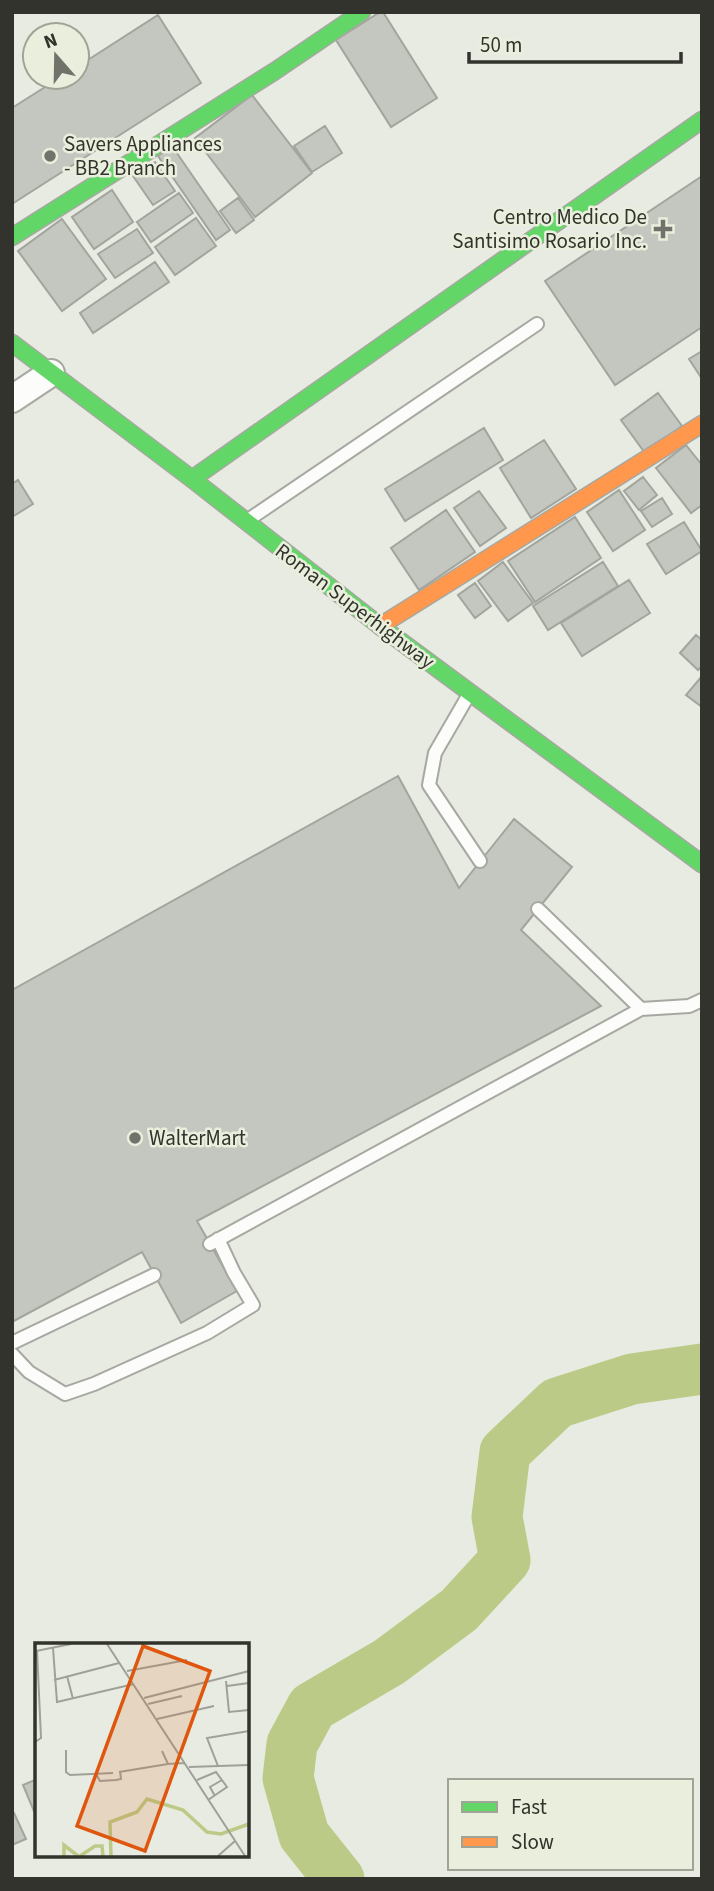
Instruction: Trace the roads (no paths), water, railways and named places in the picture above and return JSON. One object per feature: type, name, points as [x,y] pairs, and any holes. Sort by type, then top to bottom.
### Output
[{"type":"street","points":[[12,237],[275,71],[362,12]]},
{"type":"street","points":[[192,479],[702,120]]},
{"type":"street","name":"Roman Superhighway","points":[[12,343],[380,626],[702,864]]},
{"type":"street","points":[[12,399],[51,373]]},
{"type":"street","points":[[380,626],[702,424]]},
{"type":"lane","points":[[245,523],[537,324]]},
{"type":"lane","points":[[470,692],[435,753],[429,785],[480,861]]},
{"type":"lane","points":[[538,909],[641,1009]]},
{"type":"lane","points":[[12,1354],[29,1372],[65,1394],[106,1379],[207,1334],[253,1305],[214,1242],[641,1009],[689,1006],[702,1000]]},
{"type":"lane","points":[[12,1343],[154,1275]]},
{"type":"waterway","points":[[339,1879],[304,1835],[288,1778],[292,1744],[312,1707],[389,1662],[459,1610],[505,1560],[497,1517],[505,1452],[557,1403],[632,1379],[702,1369]]},
{"type":"place","name":"Savers Appliances - BB2 Branch","points":[[50,156]]},
{"type":"place","name":"Centro Medico De Santisimo Rosario Inc.","points":[[663,229]]},
{"type":"place","name":"WalterMart","points":[[135,1138]]}]
